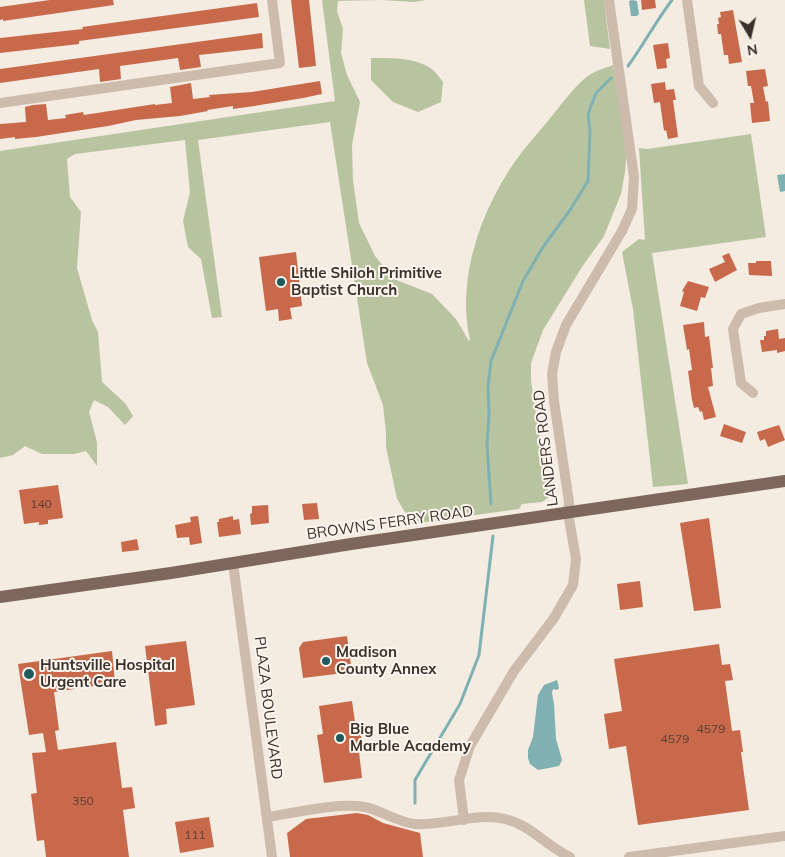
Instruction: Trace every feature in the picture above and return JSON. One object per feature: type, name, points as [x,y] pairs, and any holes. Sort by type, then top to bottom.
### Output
[{"type":"main road","name":"BROWNS FERRY ROAD","points":[[0,597],[785,481]]},
{"type":"street","points":[[0,103],[280,63],[272,0]]},
{"type":"street","name":"LANDERS ROAD","points":[[464,820],[459,780],[470,746],[514,671],[554,618],[573,585],[576,559],[568,513],[569,502],[554,401],[552,374],[556,352],[566,325],[622,231],[632,209],[634,177],[609,0]]},
{"type":"street","points":[[687,0],[700,86],[713,103]]},
{"type":"street","points":[[753,393],[741,383],[734,329],[741,314],[759,308],[785,304]]},
{"type":"street","name":"PLAZA BOULEVARD","points":[[233,563],[272,857]]},
{"type":"street","points":[[267,817],[347,805],[365,807],[412,824],[493,817],[526,826],[554,848],[570,857]]},
{"type":"street","points":[[629,857],[785,836]]},
{"type":"green space","points":[[322,0],[381,0],[338,1],[337,11],[343,29],[341,53],[347,75],[360,102],[352,145],[353,180],[359,223],[375,256],[394,279],[432,294],[456,319],[469,341],[466,293],[469,269],[482,223],[492,201],[516,160],[573,91],[591,74],[613,65],[627,147],[621,194],[604,236],[582,267],[543,330],[531,363],[531,381],[549,497],[542,502],[522,504],[519,509],[412,524],[397,499],[386,447],[383,405],[367,363],[330,122],[198,140],[222,317],[212,318],[201,259],[188,247],[183,221],[190,192],[185,140],[75,154],[67,159],[70,197],[81,212],[77,268],[92,320],[98,332],[102,382],[125,403],[133,416],[125,425],[108,407],[94,400],[89,412],[97,442],[97,466],[86,451],[74,454],[42,454],[25,446],[13,455],[0,458],[0,151],[335,101]]},
{"type":"green space","points":[[381,0],[426,0],[414,2]]},
{"type":"green space","points":[[584,0],[604,0],[610,49],[590,46]]},
{"type":"green space","points":[[371,58],[411,60],[427,66],[443,82],[441,102],[418,112],[393,102],[371,80]]},
{"type":"green space","points":[[751,134],[766,237],[652,253],[688,484],[653,487],[633,309],[622,252],[639,239],[645,240],[639,148],[647,149]]},
{"type":"water","points":[[629,1],[637,1],[639,14],[637,16],[631,16]]},
{"type":"water","points":[[785,174],[785,191],[780,192],[777,175]]},
{"type":"water","points":[[557,680],[559,688],[557,690],[553,689],[552,693],[556,739],[562,760],[559,766],[538,770],[530,764],[528,750],[533,737],[538,695],[544,685]]},
{"type":"building","points":[[50,0],[113,0],[114,5],[0,20],[0,7]]},
{"type":"building","points":[[291,0],[309,0],[316,66],[299,68]]},
{"type":"building","points":[[641,0],[655,0],[656,8],[642,10]]},
{"type":"building","points":[[257,3],[259,17],[79,41],[79,44],[0,53],[0,38],[83,29],[82,27]]},
{"type":"building","points":[[733,10],[742,62],[729,64],[728,55],[724,55],[721,34],[718,34],[717,24],[719,24],[718,18],[721,17],[720,12]]},
{"type":"building","points":[[262,33],[263,48],[199,55],[201,67],[180,70],[178,58],[120,66],[121,79],[100,82],[99,69],[0,83],[0,69]]},
{"type":"building","points":[[668,43],[670,58],[666,59],[667,68],[657,69],[653,45]]},
{"type":"building","points":[[765,69],[768,86],[763,87],[766,102],[768,101],[770,121],[752,123],[750,103],[754,103],[751,86],[748,86],[746,71]]},
{"type":"building","points":[[320,81],[322,94],[303,98],[233,109],[233,106],[180,116],[136,120],[36,137],[0,139],[0,124],[26,122],[25,107],[33,105],[46,104],[48,120],[66,118],[65,115],[83,112],[84,115],[172,103],[170,87],[191,83],[193,99],[210,97],[209,95],[252,92]]},
{"type":"building","points":[[665,82],[666,90],[674,89],[676,100],[673,100],[678,137],[668,139],[666,130],[664,131],[660,102],[654,103],[651,84]]},
{"type":"building","name":"Little Shiloh Primitive Baptist Church","points":[[296,252],[302,306],[290,308],[292,319],[279,321],[278,309],[266,311],[259,257]]},
{"type":"building","points":[[729,253],[737,270],[715,282],[709,269],[725,262],[722,256]]},
{"type":"building","points":[[756,261],[771,261],[772,276],[749,275],[748,263],[756,263]]},
{"type":"building","points":[[688,281],[709,287],[705,298],[701,297],[697,311],[680,306],[684,292],[682,291]]},
{"type":"building","points":[[704,322],[705,337],[709,336],[713,368],[711,368],[713,386],[708,387],[716,417],[704,420],[702,411],[700,412],[698,407],[694,408],[692,400],[688,371],[692,370],[683,325]]},
{"type":"building","points":[[778,329],[779,339],[785,338],[785,351],[777,353],[777,350],[762,352],[760,340],[764,340],[766,331]]},
{"type":"building","points":[[724,424],[746,432],[742,443],[720,436]]},
{"type":"building","points":[[779,425],[785,440],[768,447],[765,439],[760,441],[757,432]]},
{"type":"building","points":[[58,485],[63,518],[48,520],[48,524],[39,525],[39,522],[24,524],[19,490]]},
{"type":"building","points":[[317,503],[319,519],[304,520],[302,504]]},
{"type":"building","points":[[268,505],[269,523],[251,525],[250,514],[252,513],[252,506]]},
{"type":"building","points":[[198,516],[202,543],[190,545],[189,537],[177,538],[175,525],[191,522],[190,517]]},
{"type":"building","points":[[233,516],[233,520],[239,519],[241,534],[219,537],[217,522],[219,522],[219,519]]},
{"type":"building","points":[[709,518],[721,608],[694,611],[680,523]]},
{"type":"building","points":[[137,539],[139,550],[122,552],[121,542]]},
{"type":"building","points":[[640,581],[643,607],[620,610],[617,584]]},
{"type":"building","name":"Madison County Annex","points":[[347,636],[352,672],[303,678],[299,648],[303,642]]},
{"type":"building","points":[[186,641],[195,705],[166,709],[167,724],[155,726],[145,646]]},
{"type":"building","points":[[719,644],[722,665],[730,664],[733,680],[725,681],[732,731],[740,730],[749,810],[638,825],[626,746],[609,749],[604,714],[622,711],[614,659]]},
{"type":"building","points":[[112,651],[115,683],[54,692],[59,730],[55,731],[58,750],[116,742],[122,788],[132,787],[135,808],[123,810],[129,857],[46,857],[44,840],[37,841],[31,794],[37,793],[32,753],[46,752],[43,733],[29,735],[18,664]]},
{"type":"building","name":"Big Blue Marble Academy","points":[[352,701],[355,722],[359,722],[362,742],[358,743],[362,778],[324,783],[317,735],[323,734],[319,706]]},
{"type":"building","points":[[357,813],[368,815],[383,823],[420,833],[423,857],[290,857],[287,833],[306,819]]},
{"type":"building","points":[[209,817],[214,847],[180,853],[175,822]]},
{"type":"waterway","points":[[628,66],[672,0]]},
{"type":"waterway","points":[[491,504],[487,445],[488,386],[491,361],[523,281],[543,247],[588,181],[590,131],[588,114],[596,93],[611,78]]},
{"type":"waterway","points":[[415,803],[415,780],[460,704],[479,655],[493,536]]},
{"type":"place","name":"Little Shiloh Primitive Baptist Church","points":[[281,282]]},
{"type":"place","name":"Madison County Annex","points":[[326,661]]},
{"type":"place","name":"Huntsville Hospital Urgent Care","points":[[29,674]]},
{"type":"place","name":"Big Blue Marble Academy","points":[[340,738]]}]
